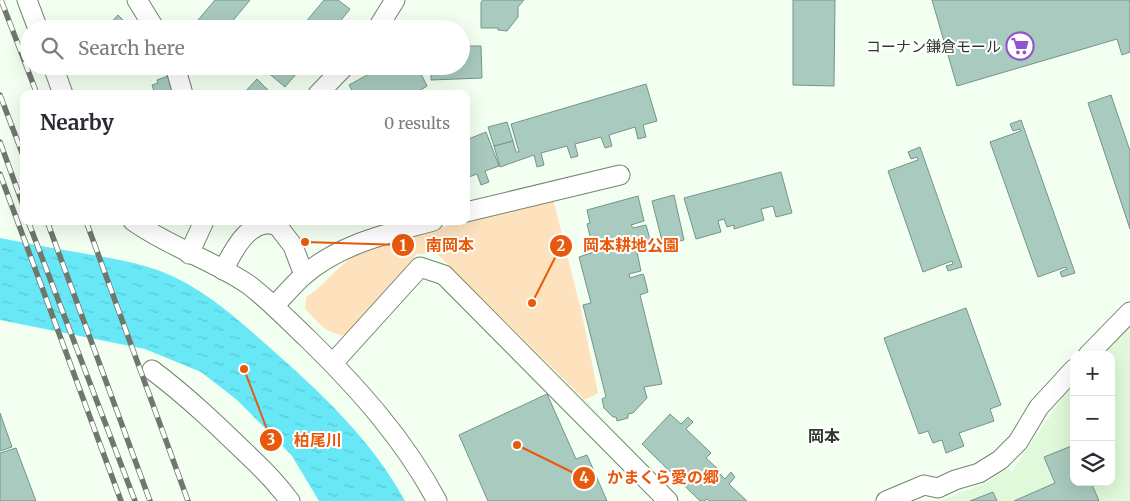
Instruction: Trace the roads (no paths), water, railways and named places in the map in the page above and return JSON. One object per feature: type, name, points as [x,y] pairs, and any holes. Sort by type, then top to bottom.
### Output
[{"type":"street","points":[[27,0],[35,20]]},
{"type":"street","points":[[137,0],[149,20]]},
{"type":"street","points":[[383,20],[395,0]]},
{"type":"street","points":[[56,75],[62,90]]},
{"type":"street","points":[[178,75],[182,90]]},
{"type":"street","points":[[322,90],[336,75]]},
{"type":"street","points":[[470,211],[620,175]]},
{"type":"street","points":[[139,225],[157,237],[249,285],[274,306],[362,394],[400,440],[426,478],[438,501]]},
{"type":"street","points":[[189,254],[202,225]]},
{"type":"street","points":[[223,270],[249,230],[262,225]]},
{"type":"street","points":[[277,225],[292,246],[304,275]]},
{"type":"street","points":[[274,306],[304,275],[334,254],[353,244],[419,225]]},
{"type":"street","points":[[333,363],[420,267],[444,275],[668,501]]},
{"type":"street","points":[[1092,351],[1130,312]]},
{"type":"street","points":[[152,370],[186,397],[236,442],[266,471],[290,501]]},
{"type":"street","points":[[886,501],[924,485],[938,488],[955,480],[979,474],[1000,460],[1018,442],[1039,407],[1070,373]]},
{"type":"water","points":[[0,238],[144,266],[190,285],[204,294],[243,324],[325,399],[377,457],[405,501],[319,501],[292,456],[237,400],[201,372],[145,349],[0,320]]},
{"type":"railway","points":[[1,0],[20,50]]},
{"type":"railway","points":[[30,75],[35,90]]},
{"type":"railway","points":[[0,95],[20,148]]},
{"type":"railway","points":[[0,142],[20,197]]},
{"type":"railway","points":[[0,174],[121,501]]},
{"type":"railway","points":[[30,225],[135,501]]},
{"type":"railway","points":[[48,225],[150,501]]},
{"type":"railway","points":[[87,225],[188,501]]},
{"type":"place","name":"コーナン鎌倉モール","points":[[1020,46]]},
{"type":"place","name":"南岡本","points":[[305,242]]},
{"type":"place","name":"岡本耕地公園","points":[[532,303]]},
{"type":"place","name":"柏尾川","points":[[244,369]]},
{"type":"place","name":"かまくら愛の郷","points":[[517,445]]},
{"type":"district","name":"岡本","points":[[824,436]]}]
